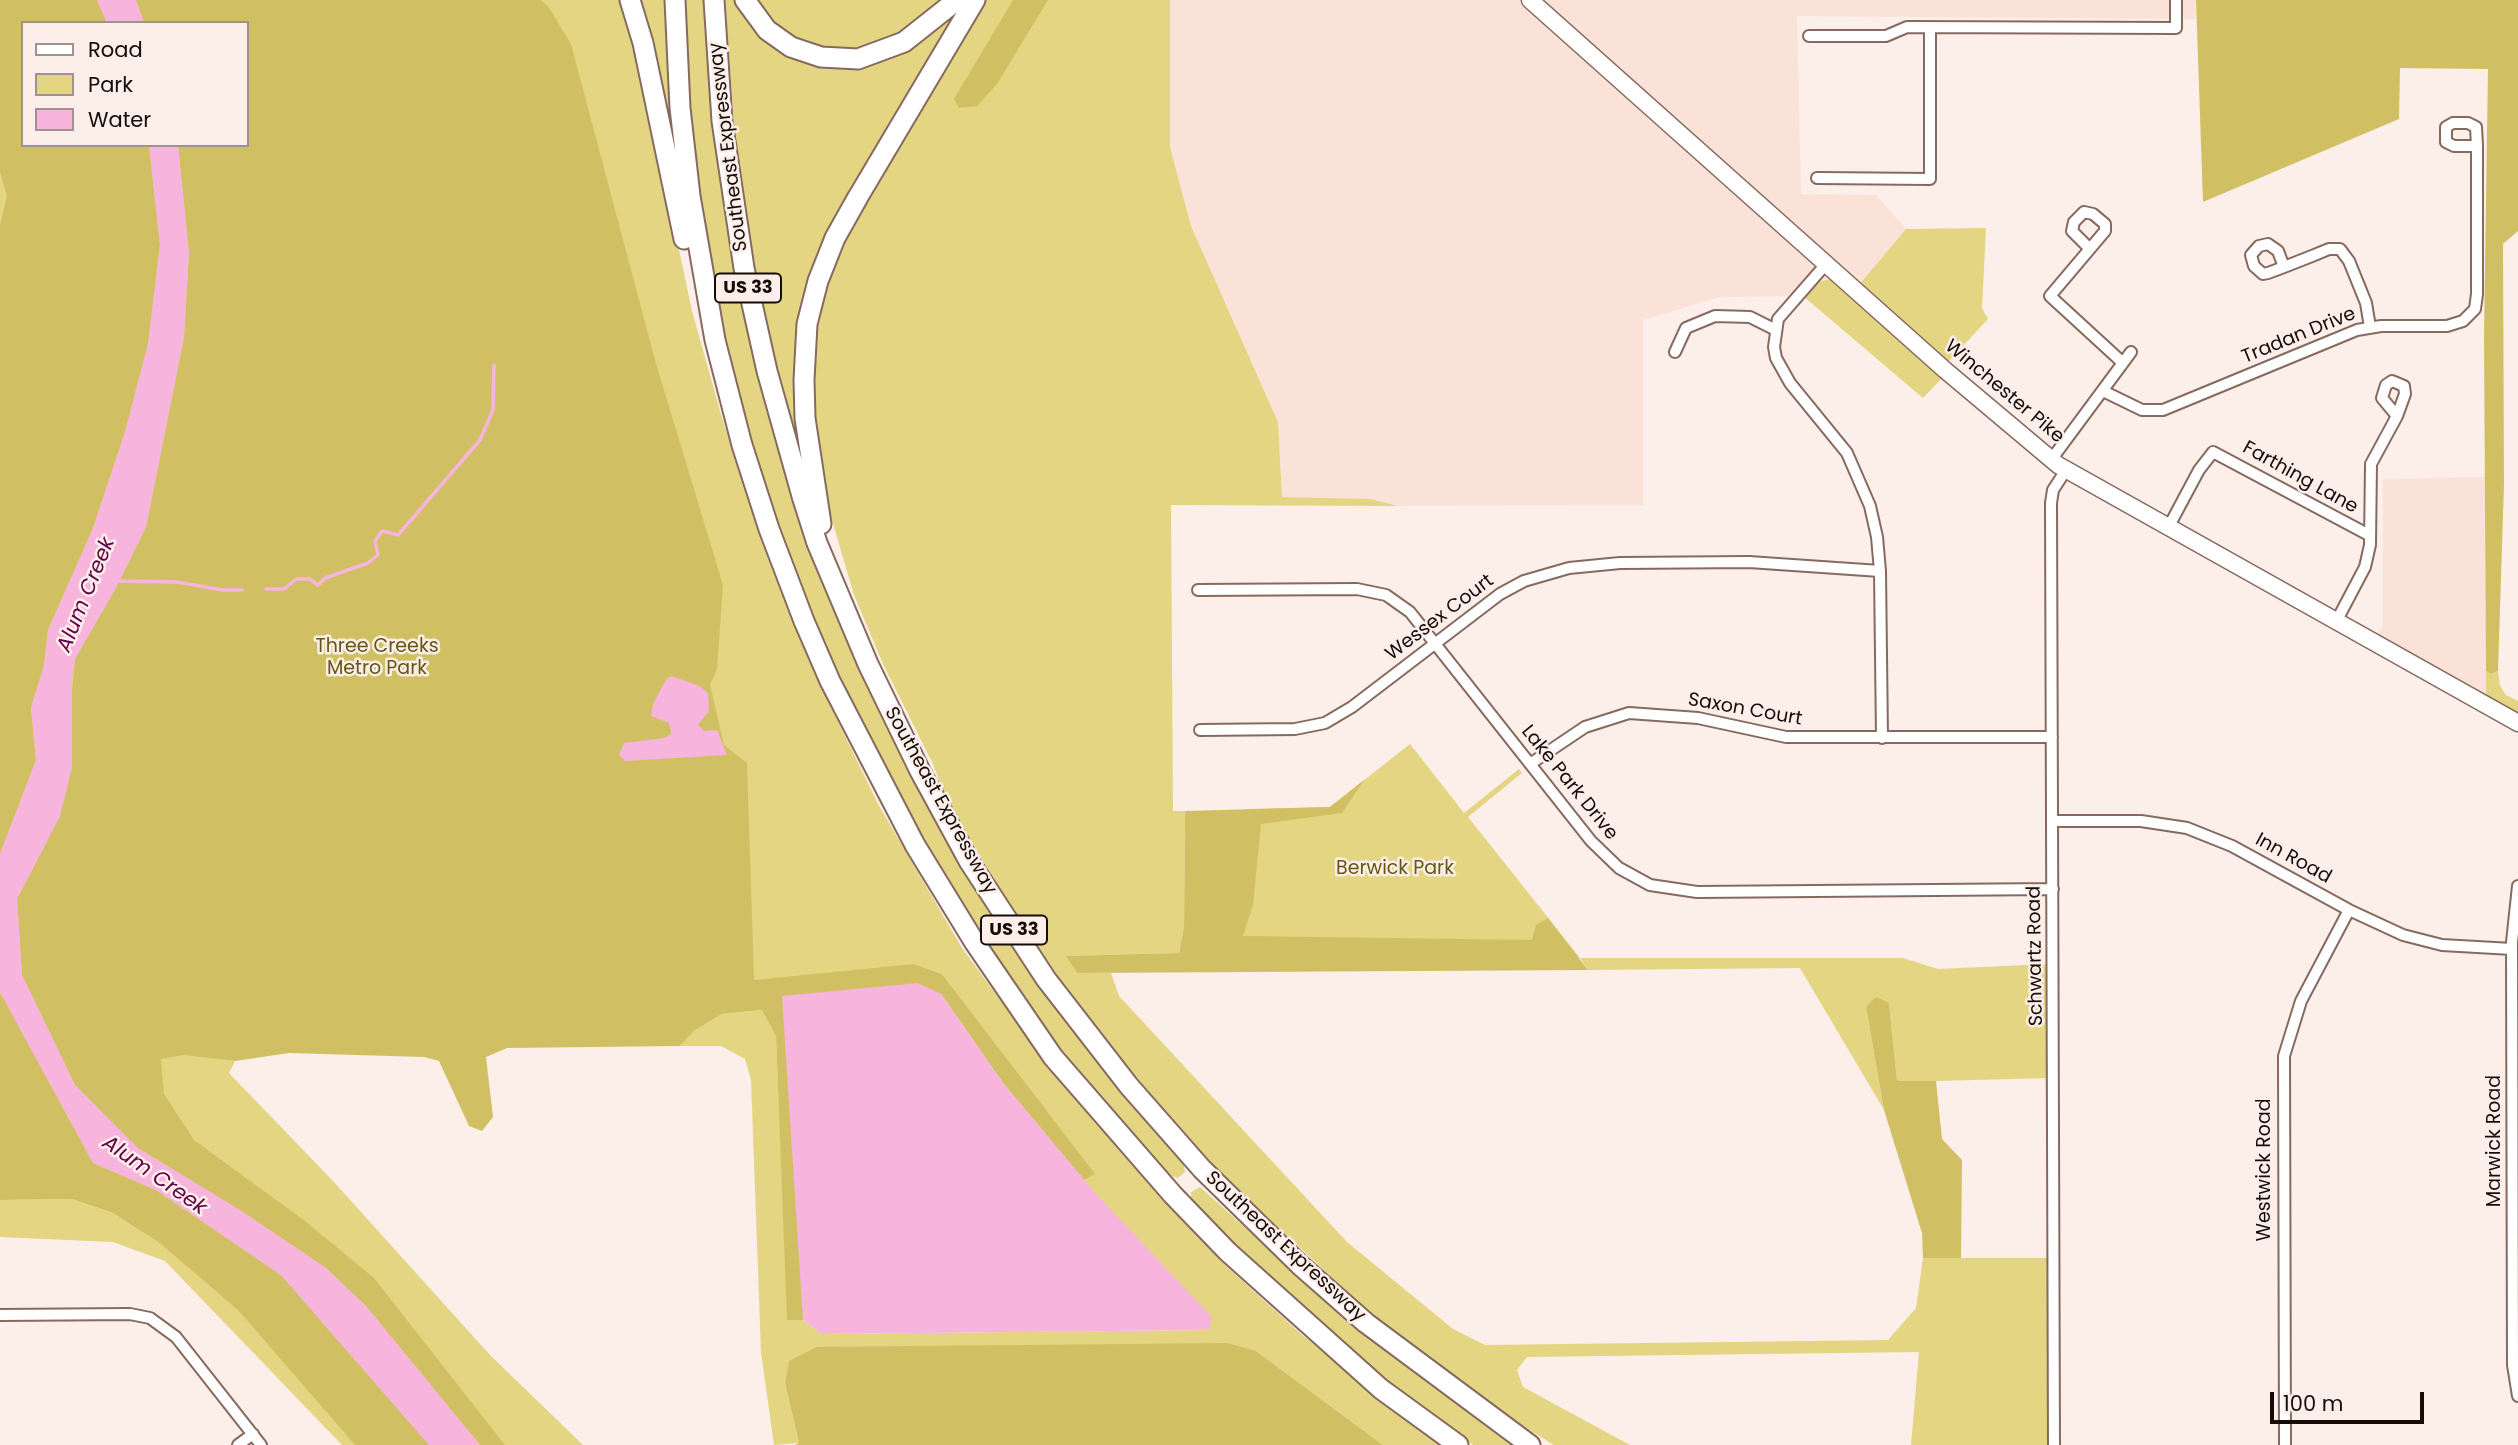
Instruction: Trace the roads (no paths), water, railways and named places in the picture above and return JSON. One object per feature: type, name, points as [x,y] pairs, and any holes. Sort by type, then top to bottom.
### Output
[{"type":"highway","points":[[630,0],[643,43],[694,293],[715,340]]},
{"type":"highway","name":"Southeast Expressway","points":[[675,0],[680,108],[690,196],[715,340],[769,529],[804,621],[867,755],[915,845],[975,943],[1053,1057],[1173,1195],[1228,1252],[1381,1389],[1458,1445]]},
{"type":"highway","name":"Southeast Expressway","points":[[714,0],[722,121],[744,268],[778,413],[802,496],[827,567],[888,707],[969,862],[1046,979],[1129,1086],[1202,1169],[1300,1265],[1390,1343],[1530,1445]]},
{"type":"highway","points":[[745,0],[767,30],[791,47],[821,57],[858,59],[904,42],[957,0]]},
{"type":"highway","points":[[827,567],[804,393],[807,324],[818,282],[835,238],[975,0]]},
{"type":"main road","name":"Winchester Pike","points":[[1530,0],[2051,460],[2518,723]]},
{"type":"street","points":[[1810,36],[1886,36],[1907,27],[2176,28],[2176,0]]},
{"type":"street","points":[[1817,178],[1930,178],[1930,28]]},
{"type":"street","name":"Tradan Drive","points":[[2103,391],[2142,410],[2163,410],[2370,327],[2447,326],[2463,321],[2474,309],[2477,294],[2477,146]]},
{"type":"street","points":[[2089,248],[2050,296],[2123,363]]},
{"type":"street","points":[[2284,267],[2329,248],[2340,249],[2349,261],[2366,303],[2370,327]]},
{"type":"street","points":[[1826,264],[1784,310],[1774,329],[1774,347],[1781,369],[1847,453],[1870,506],[1880,571],[1882,738]]},
{"type":"street","points":[[1675,352],[1686,328],[1715,316],[1750,317],[1774,329]]},
{"type":"street","points":[[2051,460],[2131,352]]},
{"type":"street","points":[[2336,622],[2365,568],[2370,535],[2371,464],[2397,416]]},
{"type":"street","name":"Farthing Lane","points":[[2168,528],[2199,470],[2213,452],[2370,535]]},
{"type":"street","name":"Schwartz Road","points":[[2054,1445],[2051,503],[2053,490],[2066,470]]},
{"type":"street","name":"Wessex Court","points":[[1200,730],[1295,729],[1325,723],[1352,707],[1500,594],[1524,581],[1569,568],[1620,563],[1749,562],[1880,571]]},
{"type":"street","name":"Lake Park Drive","points":[[1198,590],[1357,589],[1386,595],[1410,612],[1591,841],[1619,868],[1650,885],[1668,889],[2053,889]]},
{"type":"street","name":"Saxon Court","points":[[1530,764],[1585,727],[1629,713],[1698,718],[1786,737],[2052,737]]},
{"type":"street","name":"Inn Road","points":[[2052,821],[2141,821],[2187,828],[2232,845],[2381,926],[2423,941],[2468,948],[2512,949]]},
{"type":"street","name":"Marwick Road","points":[[2518,886],[2512,949],[2515,1083],[2514,1365],[2518,1396]]},
{"type":"street","name":"Westwick Road","points":[[2285,1445],[2284,1056],[2301,1001],[2349,910]]},
{"type":"street","points":[[0,1315],[130,1314],[150,1318],[176,1337],[261,1445]]},
{"type":"street","points":[[238,1445],[253,1434]]},
{"type":"water","points":[[97,0],[136,0],[143,21],[106,21]]},
{"type":"water","name":"Alum Creek","points":[[149,147],[178,147],[189,253],[184,337],[146,527],[117,586],[75,659],[72,680],[72,768],[60,816],[17,899],[22,975],[75,1085],[138,1148],[240,1210],[326,1268],[366,1306],[480,1445],[429,1445],[281,1275],[156,1190],[93,1163],[0,992],[0,854],[36,760],[31,708],[44,665],[48,630],[93,528],[125,432],[148,344],[160,245]]},
{"type":"water","points":[[672,676],[699,686],[708,693],[709,711],[698,725],[704,731],[717,730],[727,755],[625,761],[619,755],[624,743],[664,738],[671,734],[669,723],[651,716],[653,704],[667,678]]},
{"type":"water","points":[[918,983],[941,994],[1003,1083],[1097,1195],[1212,1317],[1209,1330],[822,1334],[803,1320],[782,996]]},
{"type":"waterway","points":[[266,589],[284,589],[296,579],[310,579],[318,585],[325,578],[368,563],[378,555],[375,541],[382,531],[398,535],[480,440],[493,410],[494,365]]},
{"type":"waterway","name":"Alum Creek","points":[[116,581],[177,582],[223,590],[242,590]]},
{"type":"park label","name":"Three Creeks Metro Park","points":[[377,658]]},
{"type":"park label","name":"Berwick Park","points":[[1395,869]]}]
